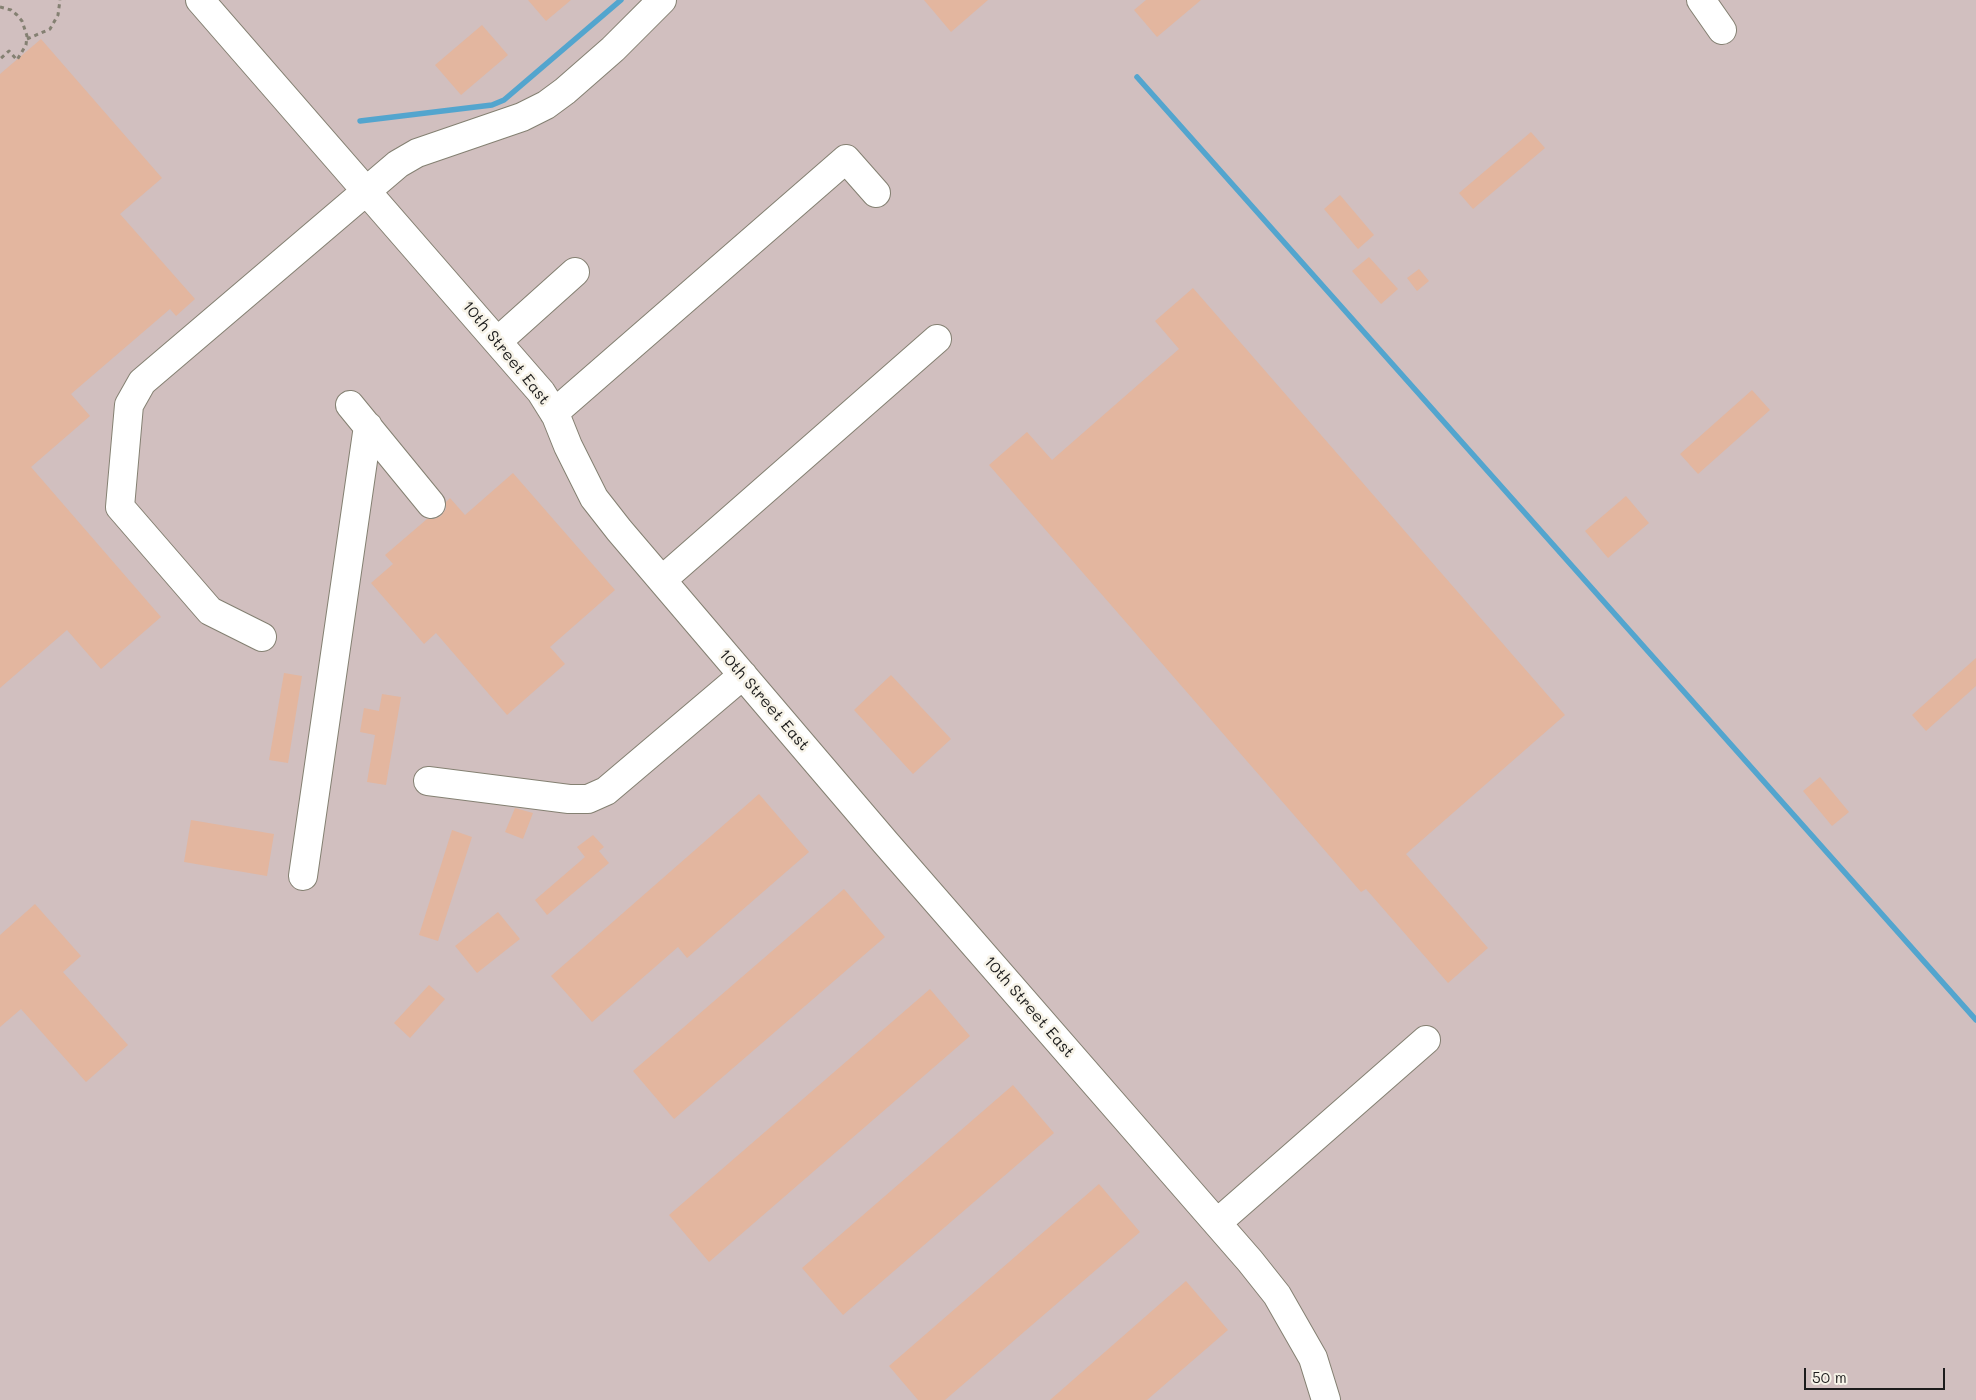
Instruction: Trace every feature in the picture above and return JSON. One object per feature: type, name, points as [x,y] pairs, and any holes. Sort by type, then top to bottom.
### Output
[{"type":"street","name":"10th Street East","points":[[200,0],[541,392],[554,413],[594,498],[619,530],[885,842],[1217,1223],[1277,1295],[1313,1358],[1326,1400]]},
{"type":"street","points":[[262,637],[210,611],[120,507],[128,405],[142,382],[398,164],[417,153],[522,117],[546,105],[613,49],[662,0]]},
{"type":"street","points":[[1701,0],[1722,30]]},
{"type":"street","points":[[554,413],[846,159],[876,193]]},
{"type":"street","points":[[498,341],[575,272]]},
{"type":"street","points":[[662,580],[937,339]]},
{"type":"street","points":[[350,405],[432,504]]},
{"type":"street","points":[[303,876],[368,426]]},
{"type":"street","points":[[428,781],[569,799],[588,799],[606,791],[742,675]]},
{"type":"street","points":[[1217,1223],[1426,1040]]},
{"type":"path","points":[[27,40],[50,29],[58,15],[60,0]]},
{"type":"path","points":[[0,7],[11,10],[22,21],[26,29],[27,40],[17,60],[9,51],[0,59]]},
{"type":"shaded area","points":[[0,0],[1976,0],[1976,1400],[0,1400]]},
{"type":"building","points":[[528,0],[571,0],[546,21]]},
{"type":"building","points":[[924,0],[988,0],[951,32]]},
{"type":"building","points":[[1146,0],[1201,0],[1157,37],[1134,10]]},
{"type":"building","points":[[482,25],[508,55],[461,95],[435,65]]},
{"type":"building","points":[[41,39],[162,178],[120,214],[195,299],[176,316],[170,309],[71,394],[90,416],[31,467],[161,617],[101,669],[67,630],[0,688],[0,74]]},
{"type":"building","points":[[1531,132],[1545,148],[1473,209],[1459,193]]},
{"type":"building","points":[[1340,195],[1374,235],[1358,249],[1324,209]]},
{"type":"building","points":[[1369,257],[1398,289],[1381,304],[1352,271]]},
{"type":"building","points":[[1419,269],[1429,281],[1417,291],[1407,278]]},
{"type":"building","points":[[1193,288],[1565,715],[1406,854],[1488,948],[1448,983],[1366,889],[1361,892],[989,465],[1027,432],[1052,460],[1179,349],[1155,321]]},
{"type":"building","points":[[1752,390],[1770,410],[1698,474],[1680,454]]},
{"type":"building","points":[[513,473],[615,590],[550,647],[565,664],[507,715],[436,633],[424,644],[371,583],[393,564],[385,555],[427,519],[441,516],[446,509],[446,502],[450,498],[465,515]]},
{"type":"building","points":[[1626,496],[1649,523],[1608,558],[1585,531]]},
{"type":"building","points":[[1976,658],[1976,686],[1926,731],[1912,715]]},
{"type":"building","points":[[284,673],[302,676],[288,763],[269,760]]},
{"type":"building","points":[[891,675],[951,739],[913,774],[854,710]]},
{"type":"building","points":[[382,694],[401,697],[386,785],[367,782],[375,735],[360,732],[364,708],[379,711]]},
{"type":"building","points":[[1820,777],[1849,812],[1832,826],[1803,791]]},
{"type":"building","points":[[759,794],[809,852],[687,958],[678,947],[592,1022],[551,976]]},
{"type":"building","points":[[515,808],[533,813],[523,839],[505,832]]},
{"type":"building","points":[[191,820],[274,834],[267,876],[184,862]]},
{"type":"building","points":[[452,830],[472,837],[438,941],[419,935]]},
{"type":"building","points":[[593,835],[604,847],[599,851],[609,863],[547,915],[535,900],[585,857],[577,847]]},
{"type":"building","points":[[844,889],[885,937],[674,1119],[633,1071]]},
{"type":"building","points":[[35,904],[81,956],[63,972],[128,1045],[86,1082],[21,1009],[0,1027],[0,935]]},
{"type":"building","points":[[498,912],[520,939],[477,973],[455,946]]},
{"type":"building","points":[[429,985],[445,999],[410,1038],[394,1023]]},
{"type":"building","points":[[930,989],[970,1036],[709,1262],[669,1215]]},
{"type":"building","points":[[1013,1085],[1054,1133],[843,1315],[802,1268]]},
{"type":"building","points":[[1099,1184],[1140,1232],[945,1400],[918,1400],[889,1366]]},
{"type":"building","points":[[1186,1281],[1228,1330],[1147,1400],[1050,1400]]},
{"type":"waterway","points":[[360,121],[492,105],[504,100],[621,0]]},
{"type":"waterway","points":[[1137,77],[1976,1020]]}]
